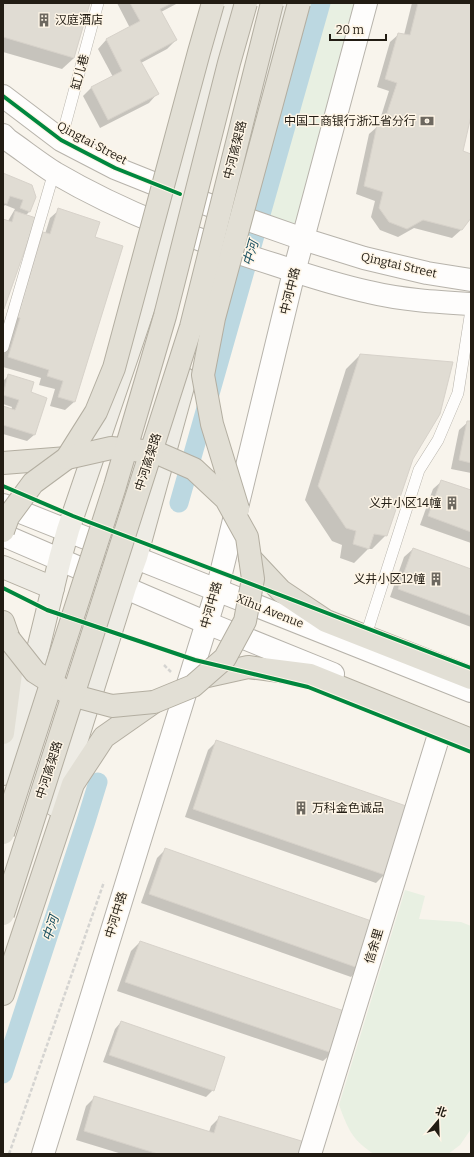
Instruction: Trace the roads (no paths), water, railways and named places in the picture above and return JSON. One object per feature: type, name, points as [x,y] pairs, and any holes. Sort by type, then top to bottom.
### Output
[{"type":"highway","points":[[3,531],[8,517],[33,483],[67,458],[96,412],[114,368],[213,3]]},
{"type":"highway","name":"中河高架路","points":[[3,833],[115,486],[166,316],[229,63],[246,3]]},
{"type":"highway","name":"中河高架路","points":[[3,914],[191,327],[272,3]]},
{"type":"highway","points":[[3,994],[74,784],[104,737],[154,702],[193,686],[225,658],[245,621],[253,579],[248,548],[212,424],[203,375],[214,318],[299,3]]},
{"type":"highway","points":[[3,463],[67,458],[111,448],[155,452],[168,457],[194,469],[226,499],[248,548],[281,591],[326,621],[471,678]]},
{"type":"highway","points":[[6,630],[35,672],[71,695],[112,706],[154,702]]},
{"type":"highway","points":[[3,733],[13,658],[6,630]]},
{"type":"highway","points":[[203,677],[248,667],[310,675],[471,740]]},
{"type":"main road","points":[[3,774],[23,711],[68,530],[170,230],[233,3]]},
{"type":"main road","points":[[3,961],[136,557],[228,251],[238,216],[268,68],[286,3]]},
{"type":"main road","points":[[3,567],[53,588]]},
{"type":"street","name":"中河中路","points":[[43,1154],[217,590],[286,269],[366,3]]},
{"type":"street","name":"Qingtai Street","points":[[3,96],[61,140],[115,168],[180,194],[238,216],[364,258],[427,273],[471,280]]},
{"type":"street","points":[[3,135],[54,172],[111,203],[170,230],[228,251],[369,292],[425,301],[471,304]]},
{"type":"street","name":"Xihu Avenue","points":[[3,505],[471,691]]},
{"type":"street","points":[[3,535],[207,623],[471,730]]},
{"type":"street","name":"信余里","points":[[310,1154],[438,738]]},
{"type":"lane","name":"缸儿巷","points":[[61,140],[98,3]]},
{"type":"lane","points":[[3,346],[54,172]]},
{"type":"lane","points":[[368,629],[420,470],[438,440],[458,393],[471,310]]},
{"type":"waterway","name":"中河","points":[[179,503],[321,3]]},
{"type":"waterway","name":"中河","points":[[3,1074],[98,782]]},
{"type":"place","name":"汉庭酒店","points":[[44,20]]},
{"type":"place","name":"中国工商银行浙江省分行","points":[[427,121]]},
{"type":"place","name":"义井小区14幢","points":[[452,503]]},
{"type":"place","name":"义井小区12幢","points":[[436,579]]},
{"type":"place","name":"万科金色诚品","points":[[301,808]]}]
